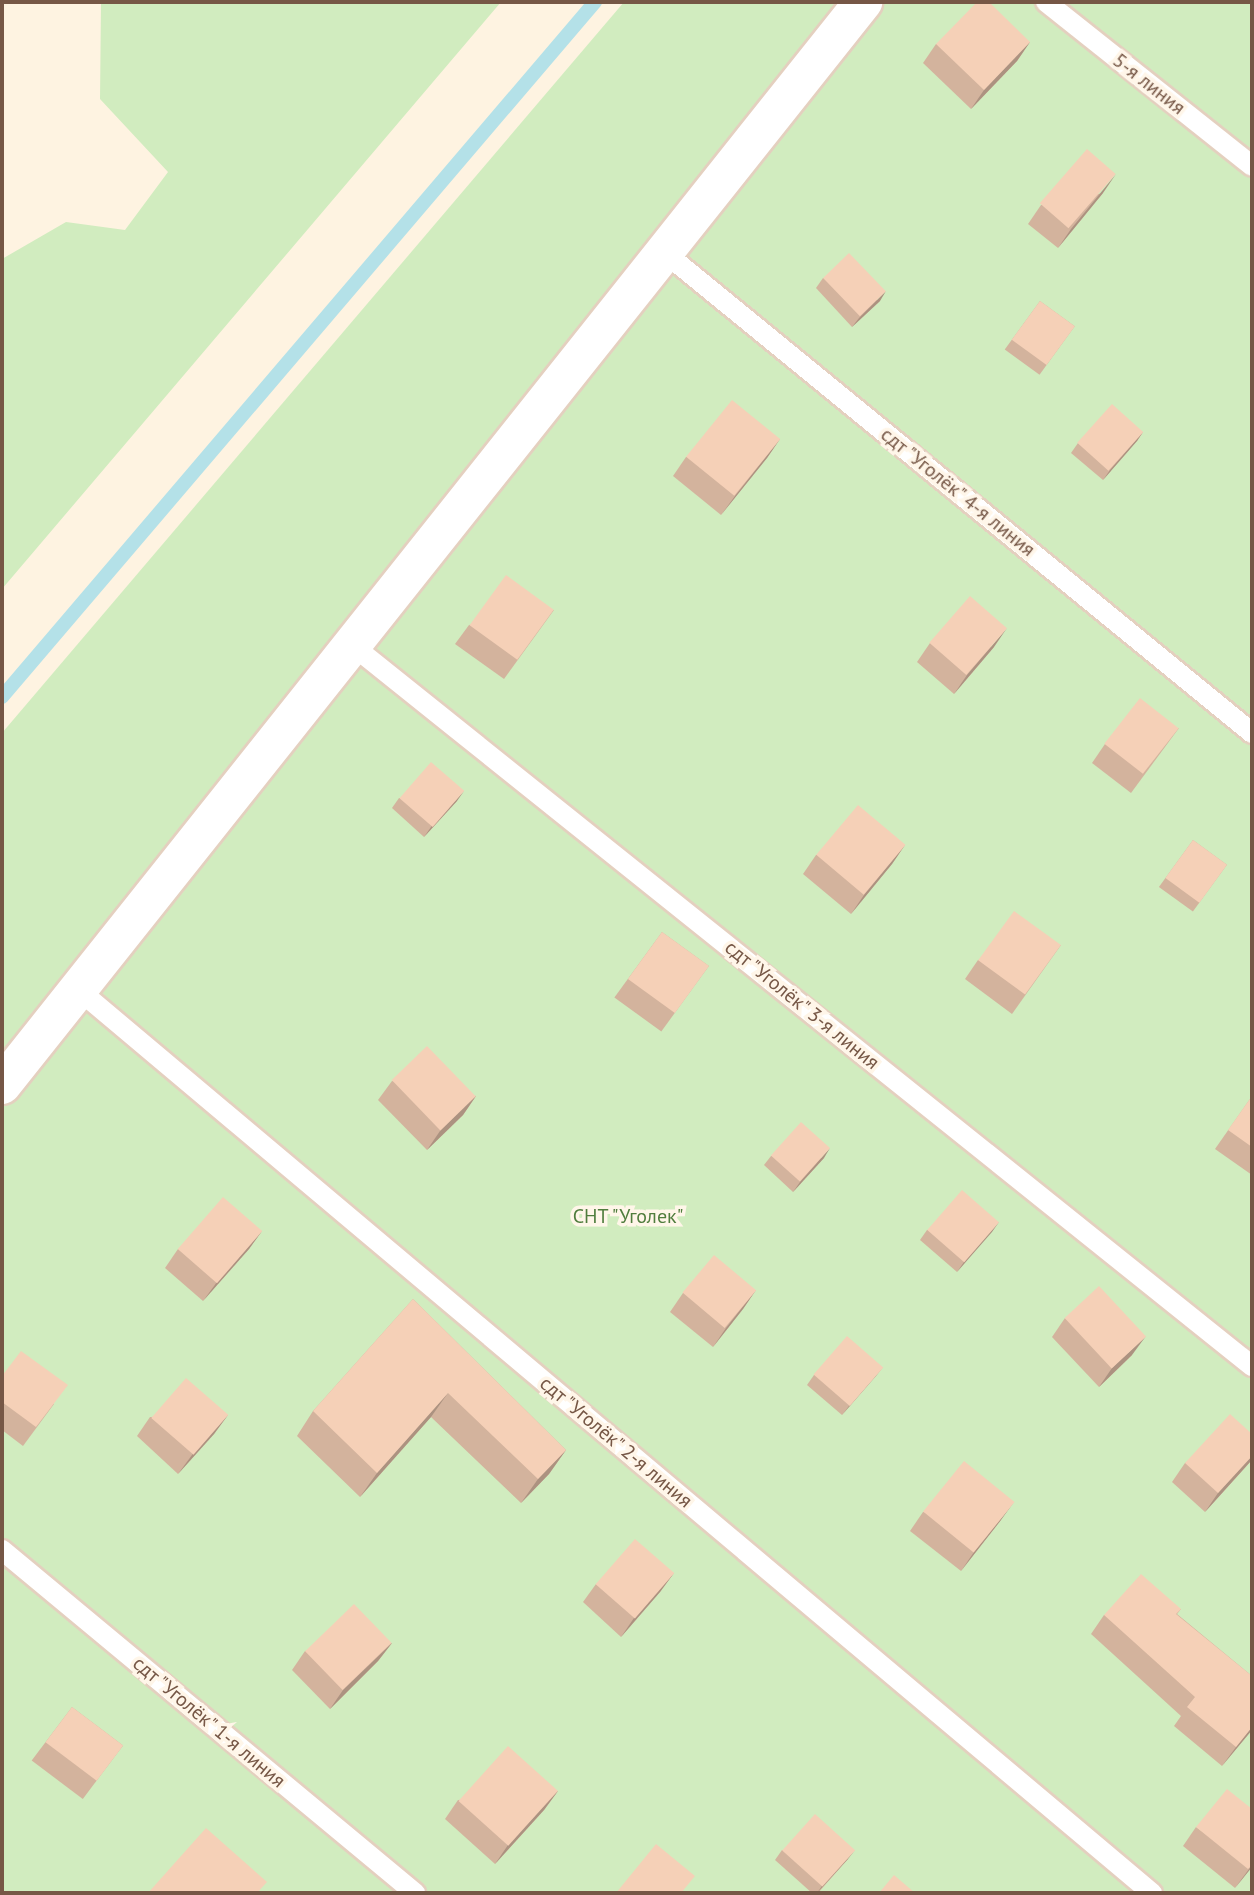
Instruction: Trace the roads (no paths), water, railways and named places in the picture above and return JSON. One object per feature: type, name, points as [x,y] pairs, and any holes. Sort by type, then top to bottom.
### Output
[{"type":"street","points":[[2,1085],[80,991],[863,2]]},
{"type":"lane","name":"5-я линия","points":[[1046,2],[1252,166]]},
{"type":"lane","name":"сдт \"Уголёк\" 4-я линия","points":[[664,252],[1252,733]]},
{"type":"lane","name":"сдт \"Уголёк\" 3-я линия","points":[[352,645],[1252,1366]]},
{"type":"lane","name":"сдт \"Уголёк\" 2-я линия","points":[[80,991],[1152,1893]]},
{"type":"lane","name":"сдт \"Уголёк\" 1-я линия","points":[[2,1550],[415,1893]]},
{"type":"waterway","points":[[2,697],[595,2]]},
{"type":"park label","name":"СНТ \"Уголек\"","points":[[628,1216]]}]
